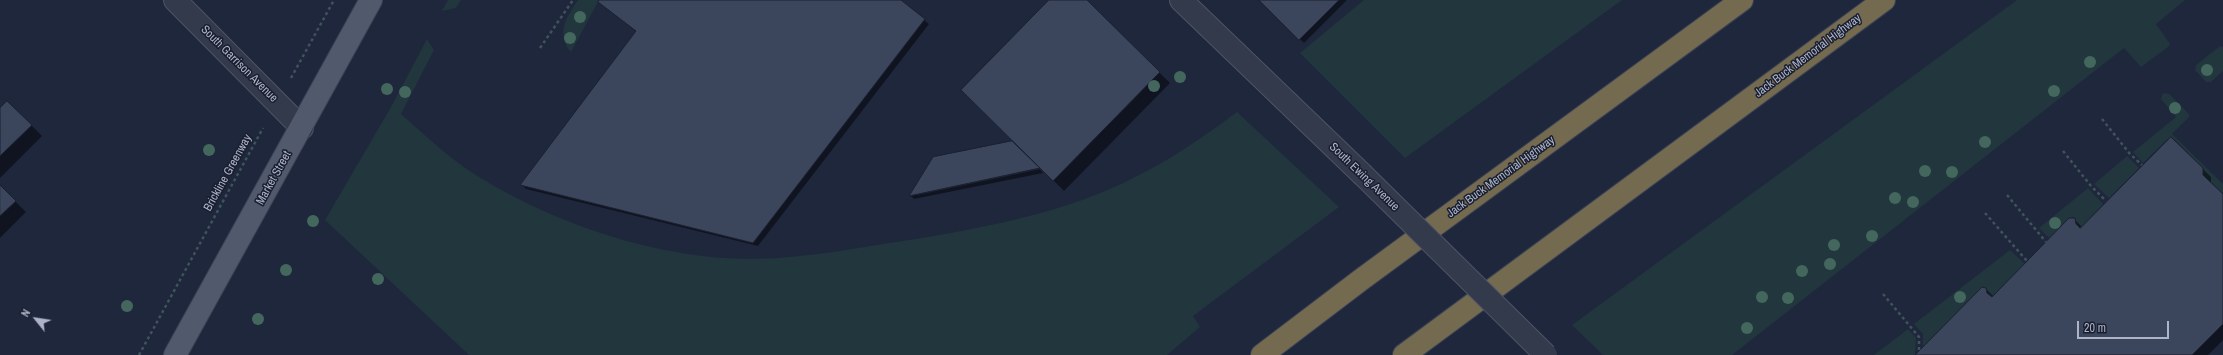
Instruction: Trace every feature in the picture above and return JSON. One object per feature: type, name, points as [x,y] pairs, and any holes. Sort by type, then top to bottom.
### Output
[{"type":"highway","name":"Jack Buck Memorial Highway","points":[[1262,355],[1362,279],[1741,0]]},
{"type":"highway","name":"Jack Buck Memorial Highway","points":[[1404,355],[1884,0]]},
{"type":"main road","name":"Market Street","points":[[175,355],[302,128],[371,0]]},
{"type":"street","name":"South Garrison Avenue","points":[[175,0],[278,102],[302,128]]},
{"type":"street","name":"South Ewing Avenue","points":[[1181,0],[1362,174],[1546,355]]},
{"type":"path","name":"Brickline Greenway","points":[[139,355],[334,0]]},
{"type":"path","points":[[540,48],[573,0]]},
{"type":"path","points":[[2102,119],[2130,154],[2142,165]]},
{"type":"path","points":[[2063,151],[2091,186],[2106,201]]},
{"type":"path","points":[[2007,195],[2046,242]]},
{"type":"path","points":[[1985,213],[2027,261]]},
{"type":"path","points":[[1883,294],[1918,336],[1918,352]]},
{"type":"shaded area","points":[[448,0],[461,0],[456,8],[442,11]]},
{"type":"shaded area","points":[[578,0],[599,0],[571,52],[566,45],[563,32],[564,25],[570,12]]},
{"type":"shaded area","points":[[1364,0],[1622,0],[1405,158],[1300,53]]},
{"type":"shaded area","points":[[2017,0],[2185,0],[2156,24],[2170,44],[2168,47],[2141,67],[2124,48],[1732,355],[1603,355],[1572,325]]},
{"type":"shaded area","points":[[427,39],[434,50],[401,114],[439,147],[479,177],[542,210],[611,236],[647,246],[683,253],[719,258],[754,259],[795,257],[856,249],[940,235],[988,226],[1060,208],[1105,191],[1140,175],[1174,156],[1237,112],[1339,207],[1193,316],[1200,327],[1167,355],[469,355],[325,220],[391,107]]},
{"type":"shaded area","points":[[2220,46],[2223,47],[2223,71],[2211,82],[2206,82],[2195,70],[2196,65]]},
{"type":"shaded area","points":[[2163,93],[2169,94],[2189,114],[2189,117],[2172,134],[2223,184],[2223,194],[2203,175],[2203,168],[2174,139],[2168,139],[2143,163],[2133,152],[2176,117],[2161,99]]},
{"type":"shaded area","points":[[2127,156],[2139,168],[2109,198],[2094,184]]},
{"type":"shaded area","points":[[2088,188],[2103,204],[2080,228],[2076,224],[2075,218],[2072,217],[2049,238],[2039,228]]},
{"type":"shaded area","points":[[2010,250],[2025,264],[1992,297],[1987,293],[1986,288],[1982,288],[1923,347],[1923,334],[1914,324]]},
{"type":"shaded area","points":[[1908,329],[1916,338],[1915,355],[1874,355]]},
{"type":"building","points":[[599,0],[901,0],[925,19],[753,243],[520,185],[636,31],[598,2]]},
{"type":"building","points":[[1049,0],[1087,0],[1160,72],[1053,181],[961,90]]},
{"type":"building","points":[[1259,0],[1339,0],[1299,40]]},
{"type":"building","points":[[7,101],[32,125],[0,156],[0,108]]},
{"type":"building","points":[[2171,137],[2203,168],[2203,175],[2223,194],[2223,324],[2192,355],[1915,355],[1982,287],[1986,288],[1987,293],[1992,297],[2069,218],[2075,218],[2076,224],[2080,228]]},
{"type":"building","points":[[1012,141],[1040,168],[909,196],[933,157]]},
{"type":"building","points":[[0,185],[16,201],[0,216]]}]
